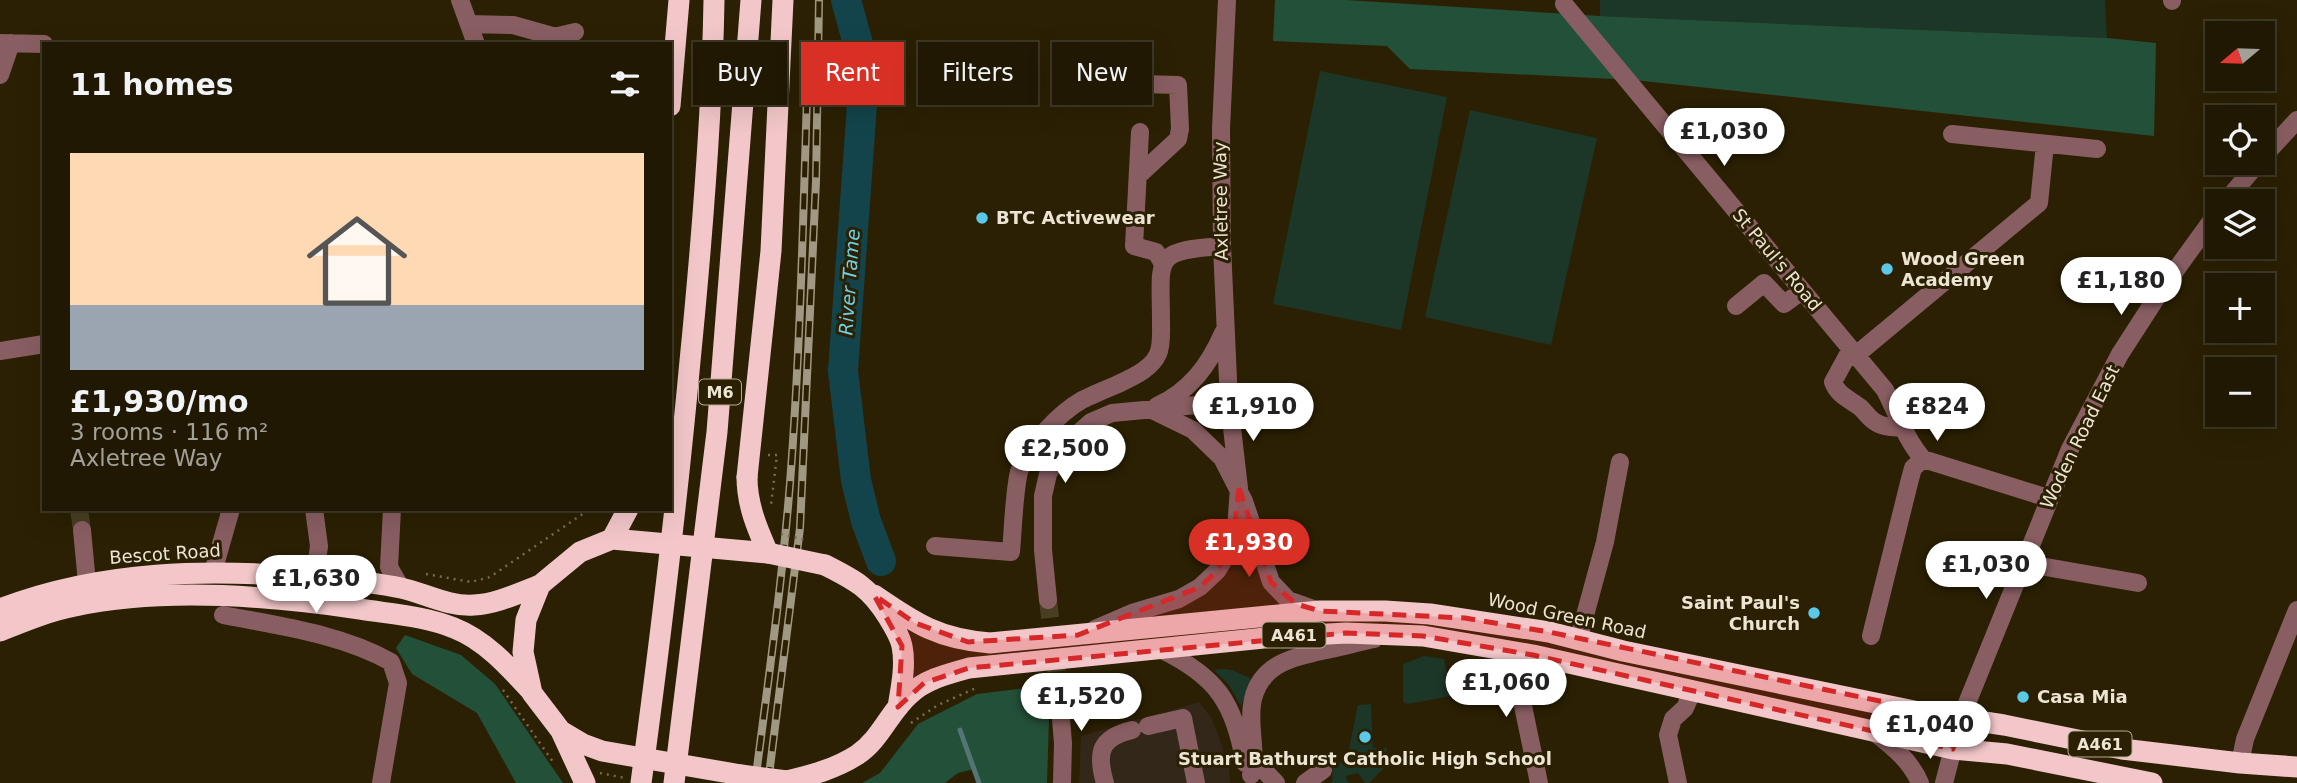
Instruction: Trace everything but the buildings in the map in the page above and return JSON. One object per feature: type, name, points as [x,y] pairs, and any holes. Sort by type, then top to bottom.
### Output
[{"type":"highway","points":[[672,80],[678,0]]},
{"type":"highway","name":"M6","points":[[641,783],[662,632],[701,251],[712,89],[714,0]]},
{"type":"highway","name":"M6","points":[[674,783],[718,432],[751,0]]},
{"type":"highway","points":[[768,553],[755,524],[747,494],[747,477],[771,251],[783,0]]},
{"type":"highway","points":[[532,693],[523,652],[526,620],[540,585],[579,552],[612,539],[627,511]]},
{"type":"highway","name":"Wood Green Road","points":[[612,539],[768,553],[825,565],[856,580],[874,596],[915,623],[937,634],[968,642],[990,643],[1320,611],[1385,611],[1465,618],[1549,632],[1578,641],[1919,712],[2122,749],[2297,767]]},
{"type":"highway","name":"Bescot Road","points":[[0,609],[27,598],[87,583],[142,575],[213,572],[320,578],[401,588],[444,601],[473,606],[540,585]]},
{"type":"highway","points":[[301,602],[320,578]]},
{"type":"highway","points":[[401,588],[414,617]]},
{"type":"highway","points":[[0,631],[36,616],[112,599],[195,596],[301,602],[414,617],[453,627],[472,637],[505,663],[532,693],[561,731],[584,783]]},
{"type":"highway","points":[[561,731],[602,751],[736,779],[787,780],[823,773],[859,754],[880,734],[898,707],[903,671],[902,646],[893,625],[874,596]]},
{"type":"highway","name":"A461","points":[[898,707],[924,683],[969,668],[1313,634],[1394,634],[1465,642],[1533,655],[1953,749],[2007,754],[2152,783]]},
{"type":"street","points":[[460,0],[475,42]]},
{"type":"street","name":"Axletree Way","points":[[1078,635],[1179,599],[1200,587],[1217,570],[1233,540],[1239,488],[1228,402],[1222,246],[1221,129],[1227,0]]},
{"type":"street","name":"St Paul's Road","points":[[1564,5],[1885,390],[1905,428],[1911,446],[1923,459]]},
{"type":"street","points":[[469,24],[513,25],[556,37]]},
{"type":"street","points":[[542,42],[575,32]]},
{"type":"street","points":[[0,75],[5,43],[42,44]]},
{"type":"street","points":[[1138,176],[1178,139],[1180,129],[1178,85],[1152,84]]},
{"type":"street","points":[[2275,144],[2297,120]]},
{"type":"street","points":[[935,546],[1011,552],[1019,472],[1035,444],[1058,418],[1080,401],[1138,375],[1158,355],[1163,264],[1157,252],[1134,246],[1140,132]]},
{"type":"street","points":[[1952,134],[2096,149]]},
{"type":"street","points":[[1905,428],[1883,426],[1874,422],[1857,405],[1843,397],[1835,389],[1833,382],[1853,352],[2039,203],[2045,144]]},
{"type":"street","points":[[2236,189],[2248,175]]},
{"type":"street","name":"Woden Road East","points":[[1944,783],[1961,718],[2048,498],[2080,429],[2120,354],[2205,230]]},
{"type":"street","points":[[1163,264],[1171,253],[1180,250],[1222,246]]},
{"type":"street","points":[[1736,306],[1764,282],[1784,304],[1802,291]]},
{"type":"street","points":[[1151,409],[1165,403],[1193,382],[1213,355],[1224,331]]},
{"type":"street","points":[[0,351],[42,344]]},
{"type":"street","points":[[1048,600],[1042,550],[1043,496],[1048,474],[1056,458],[1075,435],[1091,422],[1112,414],[1228,402]]},
{"type":"street","name":"Axletree Way","points":[[1151,409],[1193,430],[1222,458],[1239,488],[1271,582],[1288,600],[1320,611]]},
{"type":"street","points":[[1871,636],[1913,468],[1923,459],[2048,498]]},
{"type":"street","points":[[1578,641],[1605,542],[1619,462]]},
{"type":"street","points":[[213,572],[229,511]]},
{"type":"street","points":[[314,511],[320,578]]},
{"type":"street","points":[[392,511],[389,567],[401,588]]},
{"type":"street","points":[[82,530],[87,583]]},
{"type":"street","points":[[2022,563],[2138,583]]},
{"type":"street","points":[[298,629],[301,602]]},
{"type":"street","points":[[2240,763],[2245,739],[2297,610]]},
{"type":"street","points":[[223,615],[298,629],[368,649],[391,662],[398,683],[381,783]]},
{"type":"street","points":[[1252,773],[1253,698],[1268,673],[1293,657],[1394,634]]},
{"type":"street","points":[[1160,649],[1191,666],[1211,682],[1224,699],[1237,726],[1245,762],[1252,773],[1275,783]]},
{"type":"street","points":[[1533,655],[1522,701],[1539,783]]},
{"type":"street","points":[[1058,683],[1063,743],[1062,783]]},
{"type":"street","points":[[1678,783],[1668,735],[1673,719],[1685,708],[1692,692]]},
{"type":"street","points":[[1105,783],[1101,768],[1102,748],[1115,734],[1183,718],[1196,780]]},
{"type":"street","points":[[1874,732],[1902,754],[1920,783]]},
{"type":"street","points":[[1305,783],[1323,770]]},
{"type":"path","points":[[771,505],[777,455]]},
{"type":"path","points":[[389,567],[471,582],[490,577],[587,511]]},
{"type":"path","points":[[905,731],[912,722],[938,705],[976,688]]},
{"type":"highlighted area","points":[[1239,488],[1271,582],[1296,604],[1320,611],[1465,618],[1549,632],[1961,718],[1953,749],[1533,655],[1423,636],[1346,633],[969,668],[924,683],[898,707],[902,646],[874,595],[915,623],[968,642],[1078,635],[1200,587],[1217,571],[1233,540]]},
{"type":"shaded area","points":[[1199,702],[1212,719],[1229,766],[1230,783],[1079,783],[1081,736]]},
{"type":"green space","points":[[1275,0],[1346,0],[1600,16],[2107,38],[2156,43],[2154,136],[1634,80],[1410,69],[1387,46],[1273,41]]},
{"type":"green space","points":[[1600,0],[2105,0],[2107,38],[1600,16]]},
{"type":"green space","points":[[1320,71],[1447,97],[1401,330],[1273,304]]},
{"type":"green space","points":[[1470,110],[1597,138],[1551,345],[1425,317]]},
{"type":"green space","points":[[405,635],[461,655],[495,684],[563,783],[516,783],[477,713],[412,674],[396,648]]},
{"type":"green space","points":[[1424,656],[1444,659],[1451,696],[1408,704],[1403,702],[1403,664]]},
{"type":"green space","points":[[1223,669],[1252,679],[1241,706],[1229,685],[1214,670]]},
{"type":"green space","points":[[1043,686],[1049,720],[1047,783],[979,783],[974,769],[958,773],[945,783],[862,783],[880,773],[918,724],[977,694]]},
{"type":"green space","points":[[1371,704],[1373,748],[1387,748],[1383,769],[1369,783],[1365,783],[1358,773],[1345,776],[1349,783],[1332,783],[1333,761],[1346,764],[1358,705]]},
{"type":"waterway","name":"River Tame","points":[[846,0],[863,62],[843,371],[856,480],[866,521],[881,561]]},
{"type":"waterway","points":[[960,730],[979,783]]},
{"type":"tunnel","points":[[79,511],[82,530]]},
{"type":"tunnel","points":[[1048,600],[1058,683]]},
{"type":"railway","points":[[768,783],[800,528],[816,181],[819,0]]},
{"type":"railway","points":[[755,783],[779,596],[790,483],[799,338],[807,105]]},
{"type":"place","name":"BTC Activewear","points":[[982,218]]},
{"type":"place","name":"Wood Green Academy","points":[[1887,269]]},
{"type":"place","name":"Saint Paul's Church","points":[[1814,613]]},
{"type":"place","name":"Casa Mia","points":[[2023,697]]},
{"type":"place","name":"Stuart Bathurst Catholic High School","points":[[1365,737]]}]
